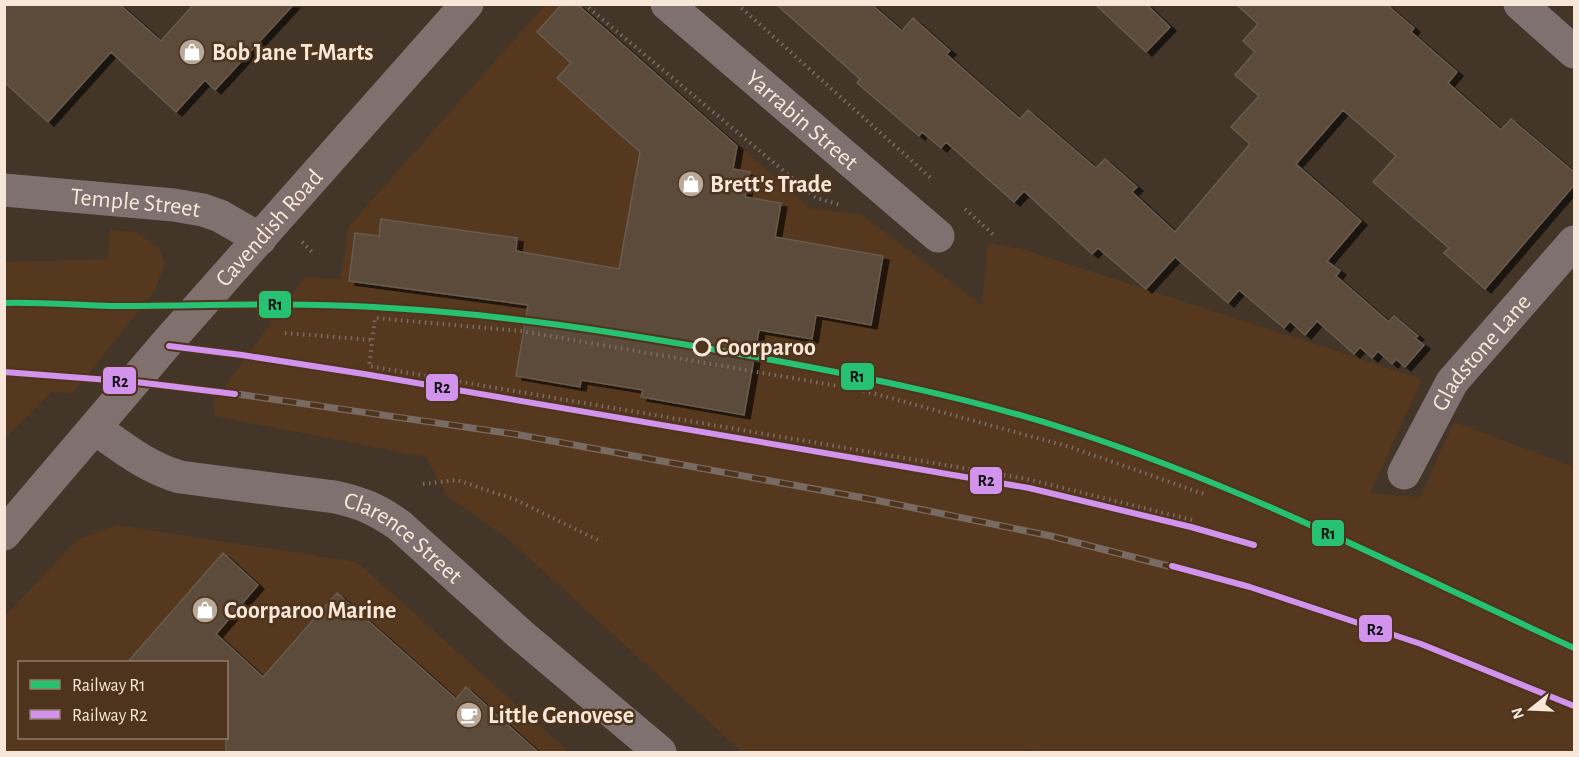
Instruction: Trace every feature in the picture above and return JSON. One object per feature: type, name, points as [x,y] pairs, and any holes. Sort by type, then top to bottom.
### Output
[{"type":"main road","name":"Cavendish Road","points":[[4,534],[96,429],[165,345],[466,4]]},
{"type":"street","name":"Yarrabin Street","points":[[667,4],[938,236]]},
{"type":"street","points":[[1520,4],[1575,52]]},
{"type":"street","name":"Temple Street","points":[[4,190],[184,207],[220,216],[260,238]]},
{"type":"street","name":"Gladstone Lane","points":[[1404,473],[1452,382],[1575,242]]},
{"type":"street","name":"Clarence Street","points":[[96,429],[150,466],[180,477],[335,497],[377,509],[399,525],[520,634],[660,753]]},
{"type":"path","points":[[584,4],[816,198],[841,205]]},
{"type":"path","points":[[737,4],[933,181]]},
{"type":"path","points":[[960,205],[996,237]]},
{"type":"path","points":[[302,242],[314,254]]},
{"type":"path","points":[[1192,520],[1027,479],[369,366],[375,318],[521,331],[861,390],[1070,447],[1204,494]]},
{"type":"path","points":[[285,333],[373,340]]},
{"type":"path","points":[[423,484],[457,480],[516,500],[602,542]]},
{"type":"shaded area","points":[[545,5],[577,5],[810,208],[862,215],[982,305],[988,243],[1022,249],[1422,379],[1370,493],[1420,497],[1454,422],[1574,467],[1574,752],[1041,752],[1026,749],[1022,752],[742,752],[506,537],[447,496],[426,457],[215,416],[214,401],[305,277],[340,279],[349,226]]},
{"type":"shaded area","points":[[110,230],[136,232],[160,249],[165,264],[154,292],[73,393],[52,392],[5,438],[5,262],[108,259]]},
{"type":"shaded area","points":[[117,525],[357,562],[569,752],[5,752],[4,617],[77,540]]},
{"type":"building","points":[[4,4],[119,4],[161,41],[194,4],[294,4],[215,90],[205,80],[176,112],[111,52],[48,122],[4,82]]},
{"type":"building","points":[[562,4],[577,4],[737,146],[733,169],[750,172],[745,197],[781,203],[775,237],[883,256],[871,325],[816,315],[812,339],[759,330],[744,415],[641,397],[643,390],[581,380],[580,387],[516,376],[528,305],[349,281],[355,233],[379,236],[381,219],[517,238],[516,251],[619,269],[640,152],[557,78],[571,63],[537,32]]},
{"type":"building","points":[[776,4],[871,4],[902,31],[913,18],[950,51],[946,54],[1020,119],[1028,110],[1096,168],[1105,159],[1137,187],[1132,192],[1175,232],[1250,144],[1231,127],[1259,96],[1235,75],[1255,52],[1243,41],[1258,24],[1236,4],[1386,4],[1414,28],[1411,32],[1457,72],[1448,83],[1501,130],[1511,119],[1575,173],[1575,184],[1485,289],[1444,253],[1449,248],[1373,182],[1396,156],[1343,110],[1296,164],[1361,221],[1327,261],[1340,271],[1336,276],[1389,322],[1394,316],[1418,336],[1415,338],[1424,345],[1405,367],[1396,359],[1392,364],[1378,351],[1372,358],[1360,347],[1354,354],[1317,321],[1305,335],[1290,321],[1284,328],[1239,290],[1228,303],[1175,257],[1146,289],[1098,248],[1092,254],[1024,191],[1014,202],[946,142],[941,148],[922,132],[919,136],[857,83],[860,79]]},
{"type":"building","points":[[1095,4],[1146,4],[1170,27],[1146,52]]},
{"type":"building","points":[[223,553],[258,585],[216,634],[263,677],[337,593],[456,699],[466,687],[539,753],[226,753],[228,661],[129,661]]},
{"type":"railway","points":[[4,372],[209,390],[514,434],[875,500],[1051,536],[1250,587],[1421,644],[1574,706]]},
{"type":"rail line","name":"R1","points":[[4,303],[111,306],[308,305],[467,314],[653,339],[910,387],[991,407],[1072,431],[1200,478],[1326,532],[1574,648]]},
{"type":"rail line","name":"R2","points":[[169,346],[364,374],[1029,488],[1191,527],[1254,545]]},
{"type":"rail line","name":"R2","points":[[4,372],[136,382],[235,394]]},
{"type":"rail line","name":"R2","points":[[1172,566],[1250,587],[1421,644],[1574,706]]},
{"type":"place","name":"Bob Jane T-Marts","points":[[192,52]]},
{"type":"place","name":"Brett's Trade","points":[[691,184]]},
{"type":"place","name":"Coorparoo","points":[[702,347]]},
{"type":"place","name":"Coorparoo Marine","points":[[205,610]]},
{"type":"place","name":"Little Genovese","points":[[469,715]]}]
